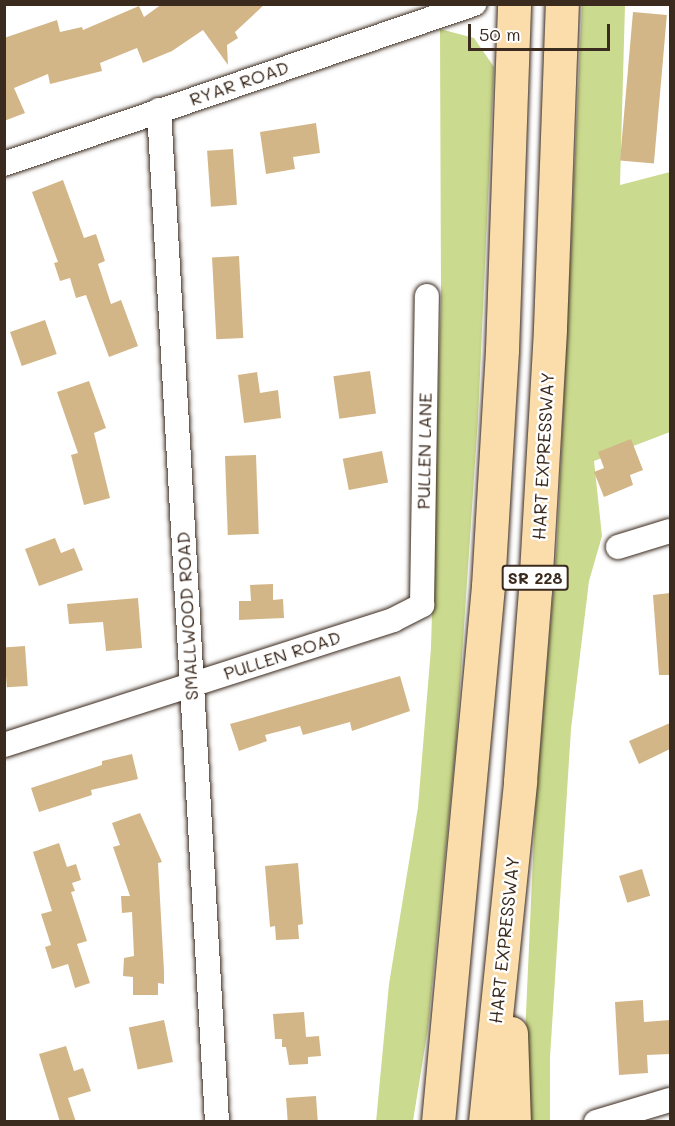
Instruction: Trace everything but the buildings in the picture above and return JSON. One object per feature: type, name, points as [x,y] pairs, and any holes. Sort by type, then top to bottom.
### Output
[{"type":"highway","name":"SR 228","points":[[438,1122],[488,586],[514,4]]},
{"type":"highway","name":"HART EXPRESSWAY","points":[[484,1122],[510,881],[535,590],[550,328],[562,19]]},
{"type":"highway","points":[[510,881],[513,1122]]},
{"type":"street","name":"RYAR ROAD","points":[[4,164],[159,111],[429,11],[475,4]]},
{"type":"street","name":"SMALLWOOD ROAD","points":[[159,111],[190,684],[217,1122]]},
{"type":"street","name":"PULLEN LANE","points":[[422,605],[427,296]]},
{"type":"street","points":[[618,547],[670,531]]},
{"type":"street","name":"PULLEN ROAD","points":[[4,745],[393,620],[422,605]]},
{"type":"street","points":[[596,1122],[670,1100]]},
{"type":"green space","points":[[582,5],[625,5],[620,185],[670,172],[670,432],[594,461],[602,536],[589,581],[571,729],[550,1057],[550,1121],[529,1122],[524,1058],[535,813],[557,543]]},
{"type":"green space","points":[[440,29],[474,38],[494,67],[478,418],[456,746],[428,1028],[413,1121],[376,1122],[389,984],[418,807],[431,648],[441,296]]}]
